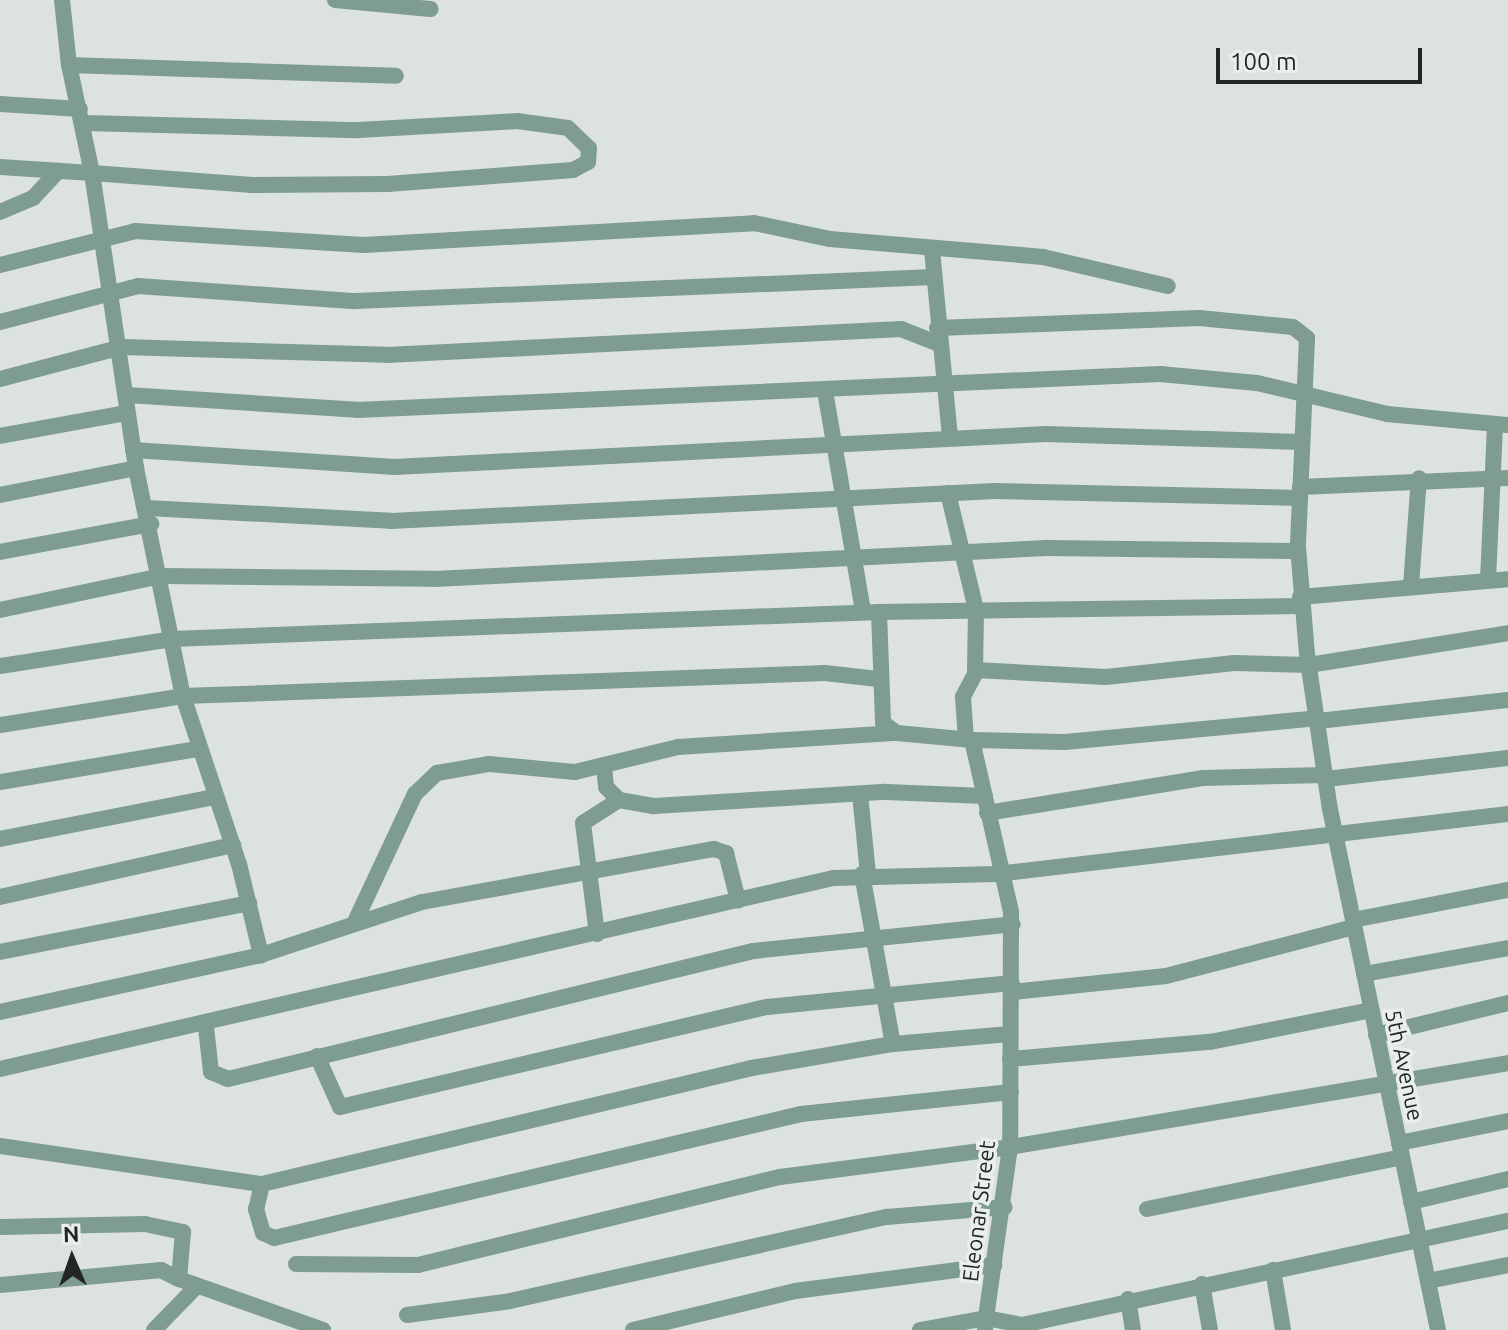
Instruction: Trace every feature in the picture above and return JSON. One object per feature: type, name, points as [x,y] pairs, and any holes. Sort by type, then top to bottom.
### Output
[{"type":"street","points":[[62,0],[69,65],[83,116],[114,287],[136,468],[162,576],[183,696],[197,749],[233,845],[261,955]]},
{"type":"street","points":[[335,0],[431,9]]},
{"type":"street","points":[[69,65],[396,76]]},
{"type":"street","points":[[0,104],[83,116],[358,130],[532,122],[579,134],[590,156],[582,167],[559,172],[352,186],[0,167]]},
{"type":"street","points":[[0,212],[33,198],[58,171]]},
{"type":"street","points":[[0,265],[135,231],[364,245],[742,223],[932,250],[1043,257],[1168,286]]},
{"type":"street","points":[[932,250],[950,438]]},
{"type":"street","points":[[0,322],[114,287],[355,301],[934,277]]},
{"type":"street","name":"5th Avenue","points":[[938,336],[1199,318],[1293,327],[1307,338],[1298,551],[1309,665],[1335,835],[1438,1330]]},
{"type":"street","points":[[0,379],[122,347],[387,355],[901,329],[938,336]]},
{"type":"street","points":[[127,395],[357,410],[1160,374],[1304,394],[1387,414],[1501,425],[1500,477],[1488,580]]},
{"type":"street","points":[[825,391],[855,558],[871,612],[879,713],[897,733]]},
{"type":"street","points":[[0,436],[127,413]]},
{"type":"street","points":[[133,450],[394,467],[950,438],[1147,433],[1301,442]]},
{"type":"street","points":[[0,495],[136,468]]},
{"type":"street","points":[[0,552],[149,516],[391,521],[948,493],[1300,492],[1419,478],[1500,477]]},
{"type":"street","points":[[1411,586],[1419,478]]},
{"type":"street","name":"Eleonar Street","points":[[948,493],[965,552],[976,610],[975,670],[963,697],[969,738],[986,805],[997,874],[1013,924],[1010,1147],[1005,1207],[986,1324]]},
{"type":"street","points":[[0,610],[162,576],[434,579],[965,552],[1185,546],[1298,551]]},
{"type":"street","points":[[0,666],[172,639],[871,612],[1301,602],[1411,586],[1508,579]]},
{"type":"street","points":[[975,670],[1106,677],[1234,663],[1309,665],[1508,633]]},
{"type":"street","points":[[0,725],[183,696],[825,673],[878,679]]},
{"type":"street","points":[[354,924],[415,794],[437,773],[489,764],[604,767],[678,747],[897,733],[1065,742],[1508,700]]},
{"type":"street","points":[[0,782],[197,749]]},
{"type":"street","points":[[604,767],[606,787],[619,800],[676,807],[860,794],[986,805],[1202,778],[1326,777],[1508,758]]},
{"type":"street","points":[[860,794],[865,874],[888,992],[893,1044]]},
{"type":"street","points":[[0,839],[215,797]]},
{"type":"street","points":[[597,934],[583,823],[619,800]]},
{"type":"street","points":[[0,1069],[206,1027],[460,959],[597,934],[865,874],[997,874],[1508,814]]},
{"type":"street","points":[[0,897],[233,845]]},
{"type":"street","points":[[0,1012],[261,955],[354,924],[492,887],[718,849],[726,853],[738,900]]},
{"type":"street","points":[[317,1056],[340,1107],[767,1007],[888,992],[1166,976],[1354,924],[1508,890]]},
{"type":"street","points":[[0,952],[249,903]]},
{"type":"street","points":[[206,1027],[211,1072],[222,1079],[753,951],[877,935],[1013,924]]},
{"type":"street","points":[[1364,974],[1508,948]]},
{"type":"street","points":[[1376,1035],[1508,1003]]},
{"type":"street","points":[[1010,1059],[1210,1042],[1371,1010]]},
{"type":"street","points":[[0,1146],[262,1184],[752,1068],[893,1044],[1010,1034]]},
{"type":"street","points":[[296,1264],[418,1265],[780,1177],[1010,1147],[1387,1086],[1508,1063]]},
{"type":"street","points":[[262,1184],[256,1209],[265,1236],[274,1238],[801,1114],[1011,1092]]},
{"type":"street","points":[[1147,1209],[1400,1150],[1508,1121]]},
{"type":"street","points":[[1411,1202],[1508,1179]]},
{"type":"street","points":[[407,1315],[510,1301],[887,1217],[1005,1207]]},
{"type":"street","points":[[920,1330],[986,1324],[1022,1325],[1128,1299],[1508,1221]]},
{"type":"street","points":[[0,1227],[172,1228],[186,1239],[179,1279]]},
{"type":"street","points":[[633,1330],[795,1291],[994,1265]]},
{"type":"street","points":[[1428,1281],[1508,1265]]},
{"type":"street","points":[[0,1285],[161,1270],[195,1288],[323,1330]]},
{"type":"street","points":[[1273,1270],[1283,1330]]},
{"type":"street","points":[[1202,1284],[1210,1330]]},
{"type":"street","points":[[154,1330],[195,1288]]},
{"type":"street","points":[[1128,1299],[1133,1330]]}]
